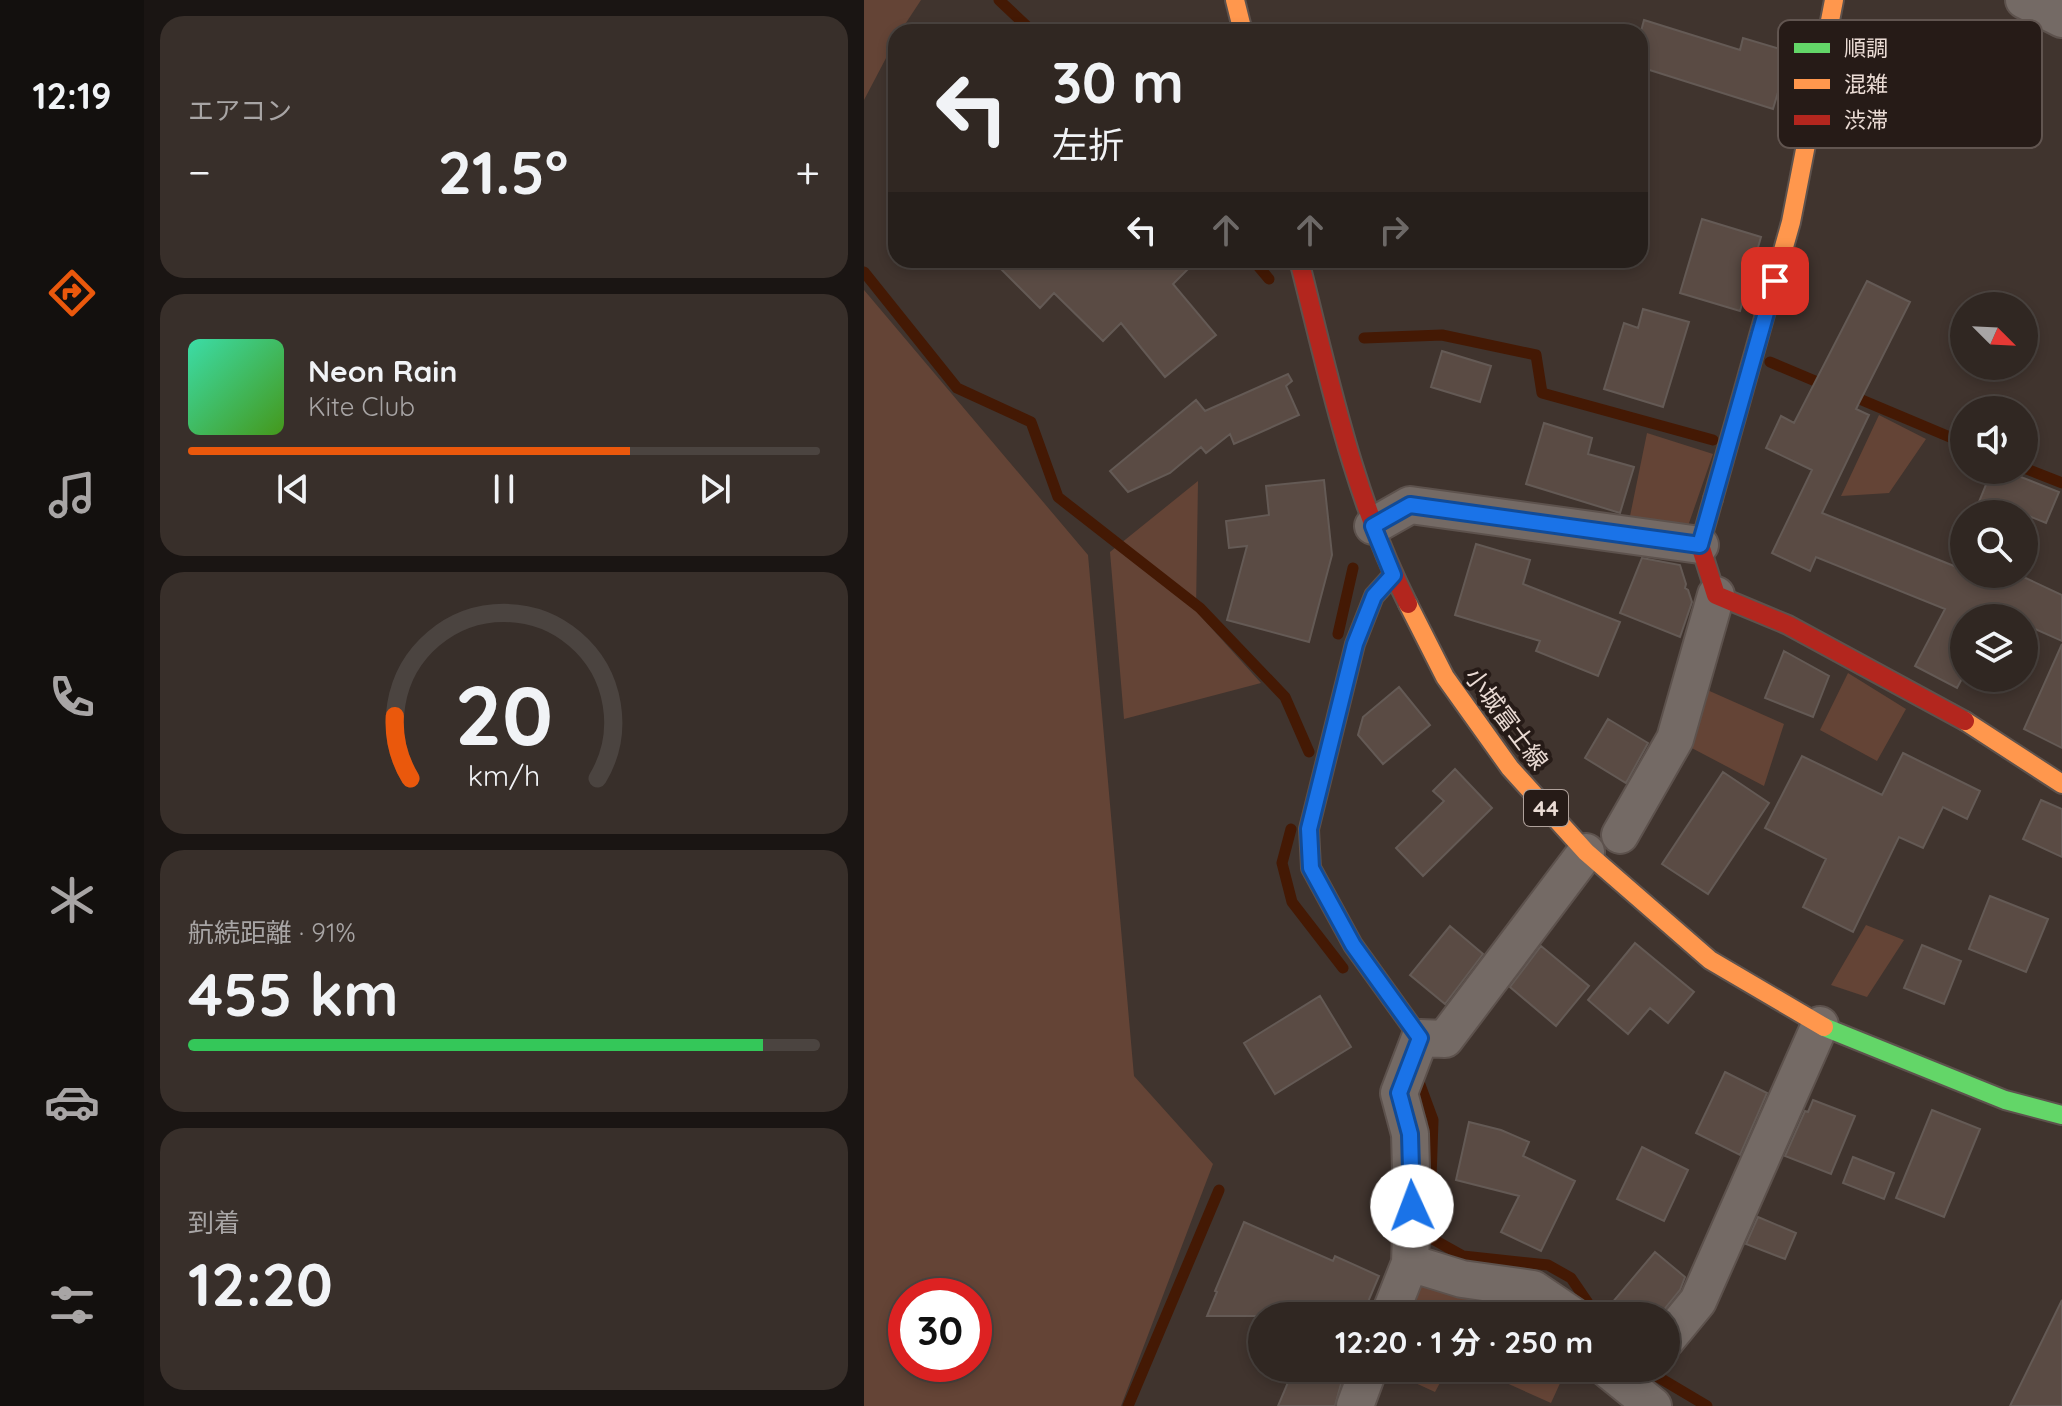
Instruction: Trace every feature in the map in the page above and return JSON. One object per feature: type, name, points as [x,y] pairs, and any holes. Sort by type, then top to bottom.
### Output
[{"type":"street","points":[[1235,0],[1241,24]]},
{"type":"street","points":[[1830,20],[1834,0]]},
{"type":"street","points":[[2024,0],[2062,19]]},
{"type":"street","points":[[1620,835],[1675,739],[1716,595],[1700,545],[1791,222],[1805,148]]},
{"type":"street","name":"小城富士線","points":[[1301,268],[1354,476],[1393,575],[1445,677],[1510,768],[1586,852],[1710,960],[1820,1025],[2005,1100],[2062,1115]]},
{"type":"street","points":[[1373,526],[1410,505],[1700,545]]},
{"type":"street","points":[[1393,575],[1374,596],[1355,644],[1309,829],[1311,868],[1353,945],[1420,1038]]},
{"type":"street","points":[[1716,595],[1788,625],[1972,725],[2062,784]]},
{"type":"street","points":[[1420,1038],[1445,1039],[1586,852]]},
{"type":"street","points":[[1680,1323],[1698,1301],[1820,1025]]},
{"type":"street","points":[[1395,1302],[1410,1263],[1412,1206],[1410,1134],[1399,1093],[1420,1038]]},
{"type":"street","points":[[1410,1263],[1462,1279],[1533,1289],[1552,1302]]},
{"type":"street","points":[[1355,1406],[1364,1382]]},
{"type":"street","points":[[1631,1382],[1653,1406]]},
{"type":"shaded area","points":[[864,0],[921,0],[905,24],[888,24],[888,54],[864,100]]},
{"type":"shaded area","points":[[864,290],[1088,555],[1134,1076],[1213,1164],[1121,1406],[864,1406]]},
{"type":"shaded area","points":[[1879,415],[1926,439],[1889,493],[1841,496]]},
{"type":"shaded area","points":[[1647,433],[1713,454],[1688,526],[1629,521]]},
{"type":"shaded area","points":[[1198,481],[1196,611],[1261,683],[1124,719],[1110,552]]},
{"type":"shaded area","points":[[1848,673],[1906,709],[1877,761],[1820,730]]},
{"type":"shaded area","points":[[1705,689],[1784,724],[1764,786],[1686,745]]},
{"type":"shaded area","points":[[1866,925],[1904,940],[1867,997],[1831,985]]},
{"type":"shaded area","points":[[1419,1278],[1513,1302],[1411,1302]]},
{"type":"shaded area","points":[[1413,1382],[1440,1382],[1435,1392]]},
{"type":"shaded area","points":[[1504,1382],[1561,1382],[1551,1403]]},
{"type":"building","points":[[1644,20],[1740,50],[1743,38],[1778,48],[1778,92],[1773,109],[1648,70],[1648,24],[1643,24]]},
{"type":"building","points":[[1702,219],[1761,237],[1740,311],[1680,293]]},
{"type":"building","points":[[1000,268],[1189,268],[1173,284],[1216,335],[1165,377],[1121,323],[1103,341],[1054,293],[1040,308]]},
{"type":"building","points":[[1867,281],[1910,302],[1856,409],[1869,415],[1822,513],[1950,564],[1950,588],[2038,588],[2038,584],[2062,595],[2062,641],[2038,630],[2038,604],[1950,604],[1950,684],[1915,666],[1945,609],[1816,557],[1810,571],[1772,553],[1812,470],[1766,448],[1781,416],[1794,423]]},
{"type":"building","points":[[1643,309],[1689,322],[1663,407],[1604,389],[1624,323],[1638,328]]},
{"type":"building","points":[[1442,351],[1491,366],[1480,402],[1431,387]]},
{"type":"building","points":[[1288,374],[1292,381],[1286,386],[1299,415],[1234,444],[1230,434],[1206,453],[1201,447],[1170,473],[1128,492],[1110,471],[1196,400],[1205,411]]},
{"type":"building","points":[[1544,423],[1592,438],[1588,454],[1634,467],[1620,513],[1526,484]]},
{"type":"building","points":[[1324,480],[1332,555],[1309,642],[1227,620],[1247,546],[1229,548],[1226,521],[1269,515],[1266,486]]},
{"type":"building","points":[[1986,484],[2038,484],[2059,492],[2046,523],[2038,520],[2038,500],[1980,500]]},
{"type":"building","points":[[1476,544],[1530,560],[1523,584],[1620,622],[1598,676],[1536,651],[1540,641],[1455,615]]},
{"type":"building","points":[[1642,558],[1680,565],[1692,602],[1680,637],[1620,613]]},
{"type":"building","points":[[2062,644],[2062,748],[2024,729]]},
{"type":"building","points":[[1784,651],[1829,676],[1813,717],[1765,698]]},
{"type":"building","points":[[1399,687],[1430,725],[1383,764],[1358,735],[1363,717]]},
{"type":"building","points":[[1608,719],[1648,743],[1626,783],[1585,758]]},
{"type":"building","points":[[1903,753],[1980,791],[1967,819],[1943,807],[1923,848],[1899,837],[1853,932],[1803,907],[1826,859],[1765,828],[1802,756],[1882,795]]},
{"type":"building","points":[[1455,769],[1492,808],[1423,876],[1396,848],[1444,801],[1433,791]]},
{"type":"building","points":[[1723,772],[1769,803],[1708,894],[1662,864]]},
{"type":"building","points":[[2041,800],[2062,809],[2062,857],[2023,839]]},
{"type":"building","points":[[1990,896],[2048,919],[2026,972],[1969,949]]},
{"type":"building","points":[[1450,926],[1483,954],[1445,1004],[1410,975]]},
{"type":"building","points":[[1635,943],[1694,992],[1668,1023],[1650,1008],[1628,1034],[1588,1000]]},
{"type":"building","points":[[1922,945],[1961,961],[1944,1004],[1904,988]]},
{"type":"building","points":[[1541,946],[1589,986],[1556,1026],[1510,987]]},
{"type":"building","points":[[1320,996],[1351,1047],[1275,1094],[1244,1043]]},
{"type":"building","points":[[1725,1072],[1767,1093],[1740,1155],[1696,1133]]},
{"type":"building","points":[[1813,1100],[1855,1116],[1831,1174],[1785,1156]]},
{"type":"building","points":[[1932,1110],[1980,1129],[1944,1217],[1896,1198]]},
{"type":"building","points":[[1469,1122],[1501,1130],[1529,1142],[1523,1156],[1575,1181],[1541,1251],[1501,1232],[1519,1196],[1456,1180]]},
{"type":"building","points":[[1642,1147],[1688,1170],[1664,1221],[1617,1199]]},
{"type":"building","points":[[1853,1157],[1894,1173],[1884,1199],[1843,1183]]},
{"type":"building","points":[[1758,1217],[1796,1233],[1785,1259],[1746,1244]]},
{"type":"building","points":[[1244,1222],[1333,1261],[1335,1256],[1379,1276],[1368,1302],[1248,1302],[1248,1316],[1207,1316]]},
{"type":"building","points":[[1655,1252],[1685,1277],[1670,1302],[1613,1302]]},
{"type":"building","points":[[2062,1300],[2062,1406],[2010,1406]]},
{"type":"building","points":[[1288,1382],[1341,1382],[1335,1406],[1278,1406]]},
{"type":"waterway","points":[[999,0],[1024,24]]},
{"type":"waterway","points":[[1260,268],[1269,279]]},
{"type":"waterway","points":[[864,272],[957,388],[1031,422],[1058,497],[1200,608],[1285,697],[1309,752]]},
{"type":"waterway","points":[[1364,338],[1442,335],[1536,355],[1542,393],[1713,440]]},
{"type":"waterway","points":[[1770,362],[1827,386]]},
{"type":"waterway","points":[[1850,395],[1950,437]]},
{"type":"waterway","points":[[2038,474],[2062,483]]},
{"type":"waterway","points":[[1338,634],[1353,568]]},
{"type":"waterway","points":[[1291,829],[1282,863],[1292,902],[1343,968]]},
{"type":"waterway","points":[[1416,1074],[1433,1120],[1429,1237],[1463,1256],[1548,1265],[1571,1278],[1587,1302]]},
{"type":"waterway","points":[[1128,1406],[1219,1190]]},
{"type":"waterway","points":[[1667,1382],[1707,1406]]},
{"type":"traffic: fast","points":[[1824,1027],[2005,1100],[2062,1115]]},
{"type":"traffic: slow","points":[[1235,0],[1241,24]]},
{"type":"traffic: slow","points":[[1830,20],[1834,0]]},
{"type":"traffic: slow","points":[[1713,499],[1791,222],[1805,148]]},
{"type":"traffic: slow","points":[[1393,575],[1374,596],[1355,644],[1309,829],[1311,868],[1353,945],[1420,1038]]},
{"type":"traffic: slow","points":[[1408,604],[1445,677],[1510,768],[1586,852],[1710,960],[1824,1027]]},
{"type":"traffic: slow","points":[[1965,721],[2062,784]]},
{"type":"traffic: jam","points":[[1301,268],[1357,479],[1408,604]]},
{"type":"traffic: jam","points":[[1713,499],[1700,545],[1716,595],[1788,625],[1965,721]]},
{"type":"route","points":[[1412,1206],[1410,1134],[1399,1093],[1420,1038],[1353,945],[1311,868],[1309,829],[1355,644],[1374,596],[1393,575],[1373,526],[1410,505],[1615,536],[1700,545],[1775,281]]}]
